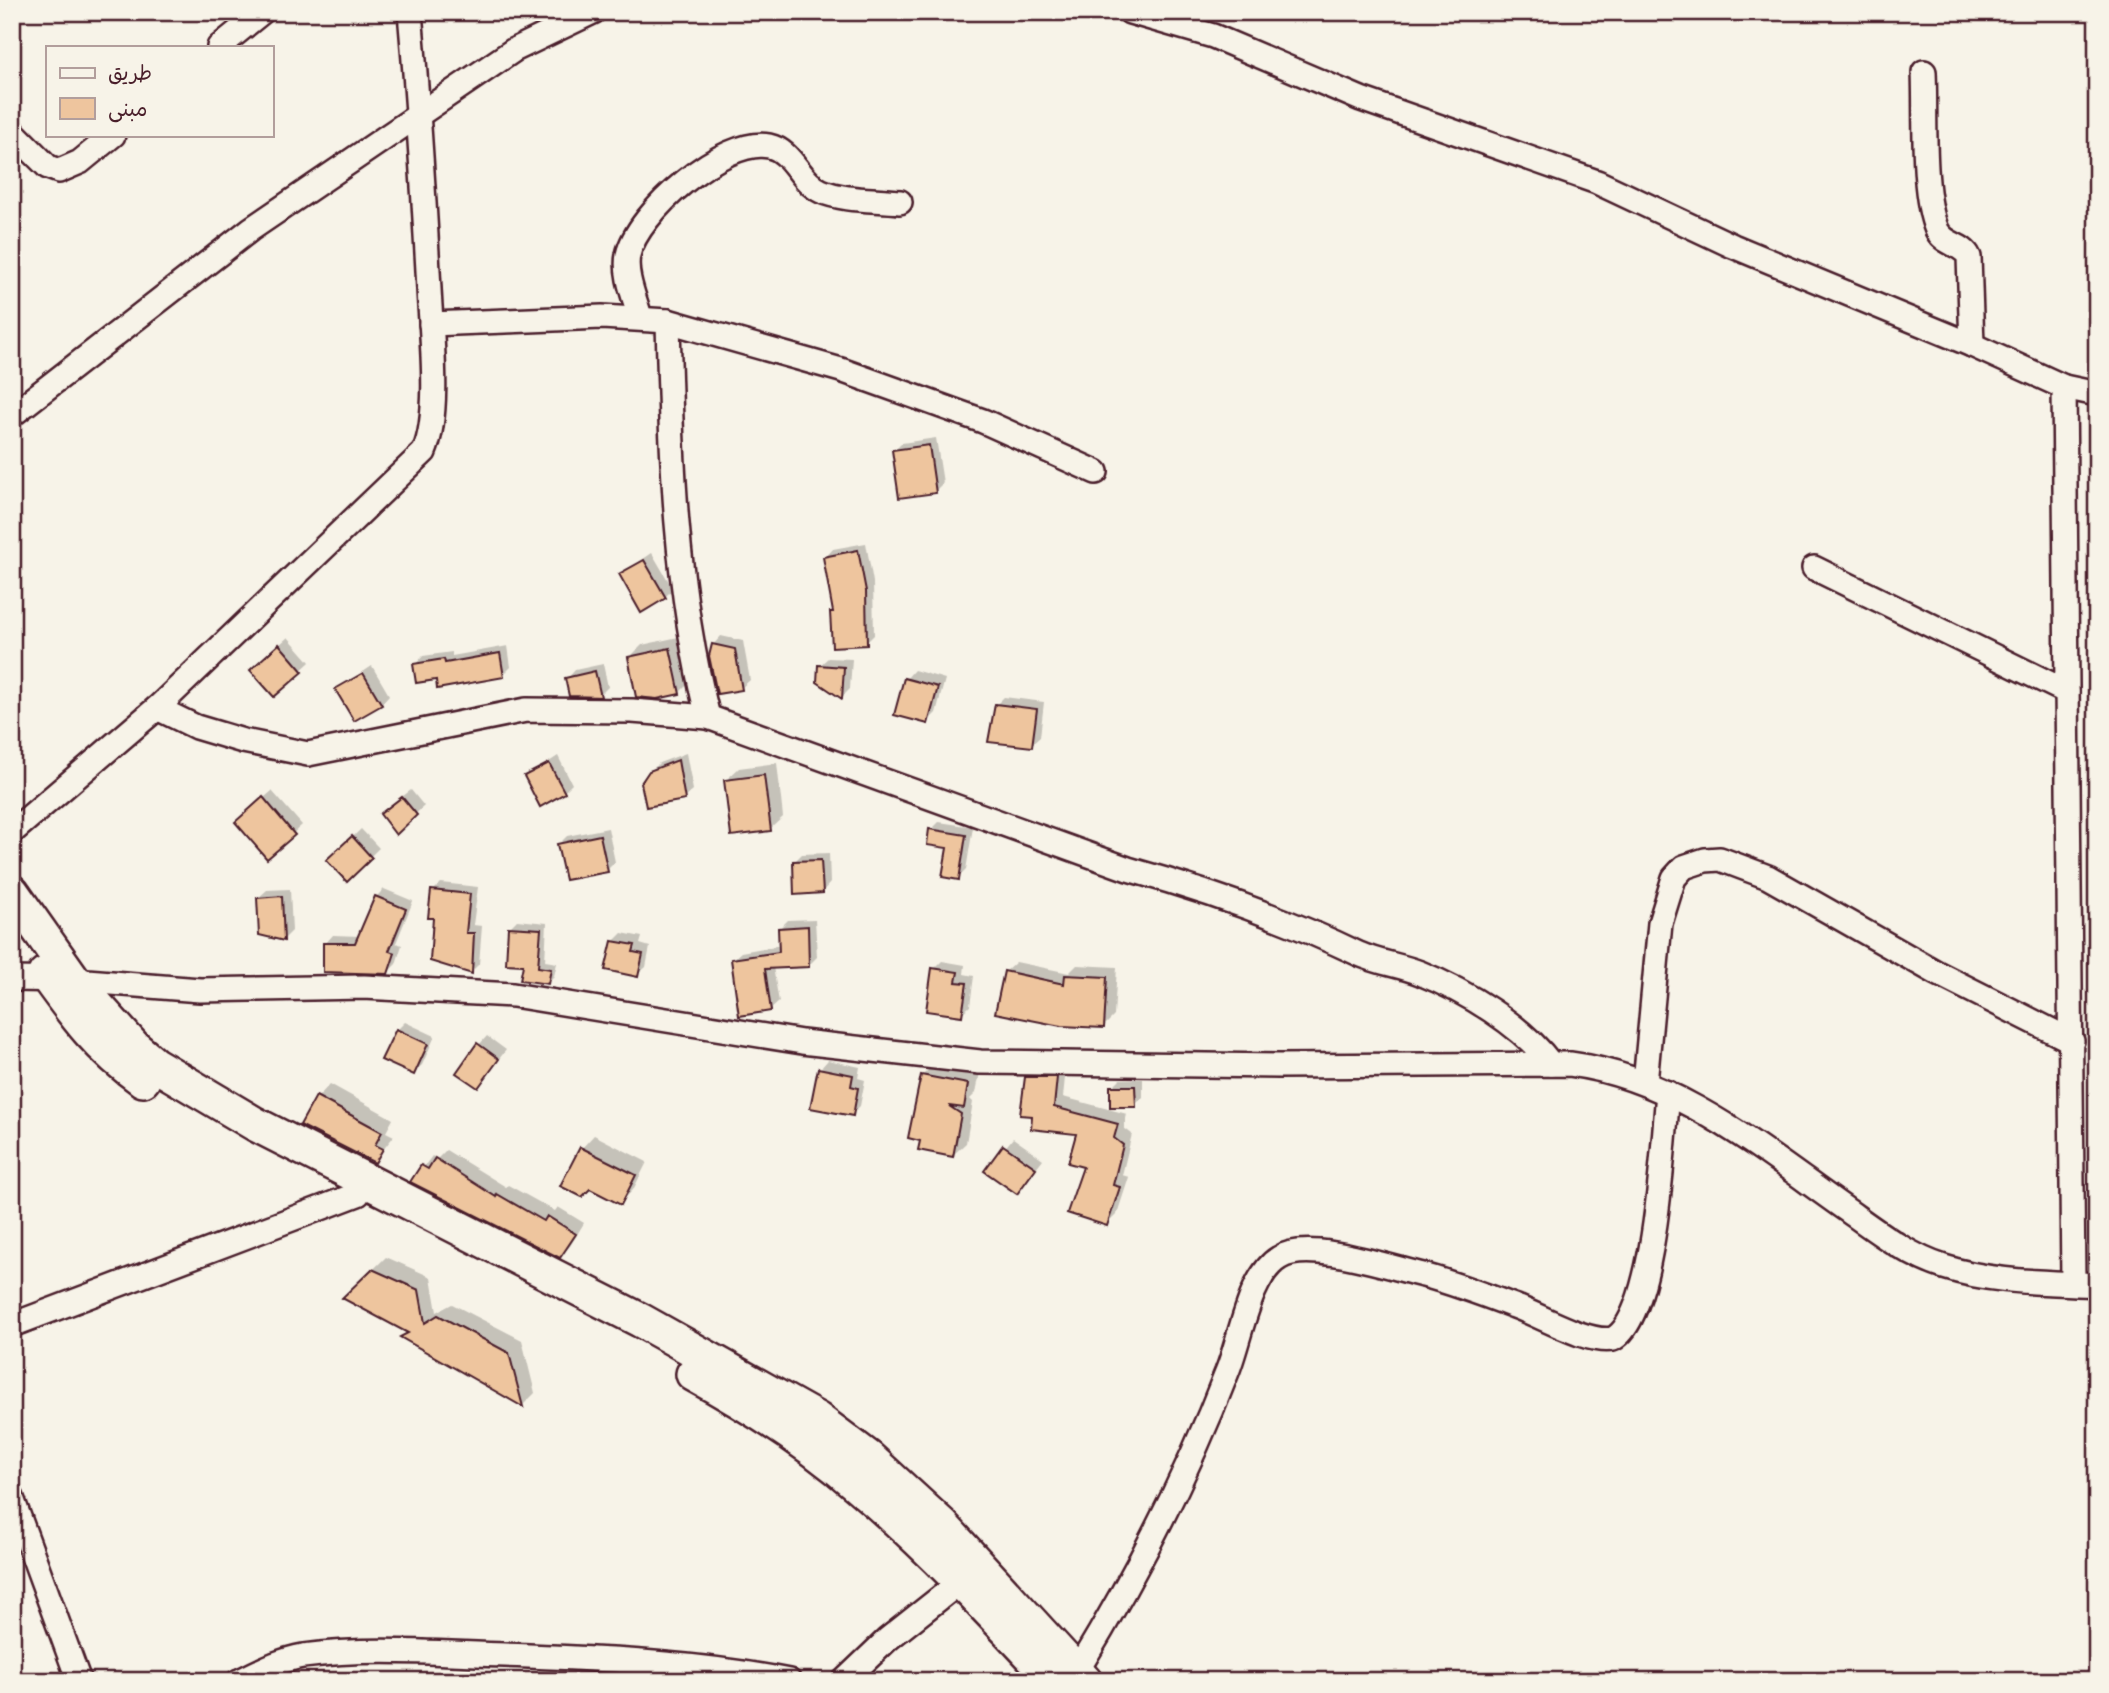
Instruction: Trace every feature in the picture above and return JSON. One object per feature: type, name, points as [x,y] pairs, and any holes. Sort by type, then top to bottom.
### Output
[{"type":"main road","points":[[12,892],[62,980],[78,1021],[100,1047],[166,1096],[215,1125],[358,1194],[685,1369],[758,1412],[857,1484],[960,1581],[1073,1677]]},
{"type":"main road","points":[[12,929],[134,1047],[183,1084],[255,1124],[639,1320],[817,1419],[869,1458],[942,1525],[1073,1677]]},
{"type":"street","points":[[220,46],[262,12]]},
{"type":"street","points":[[12,832],[157,708],[424,452],[428,442],[433,386],[419,117],[410,12]]},
{"type":"street","points":[[14,411],[251,229],[514,50],[593,12]]},
{"type":"street","points":[[1130,12],[1213,36],[1362,99],[1597,182],[1733,246],[1972,345],[2064,387],[2097,394]]},
{"type":"street","points":[[1924,72],[1931,201],[1943,239],[1965,250],[1969,257],[1972,345]]},
{"type":"street","points":[[12,131],[48,167],[59,171],[80,162],[112,136]]},
{"type":"street","points":[[640,317],[628,265],[636,234],[649,214],[672,193],[737,151],[765,145],[776,148],[820,191],[900,202]]},
{"type":"street","points":[[431,324],[640,317],[668,321],[854,374],[983,421],[1096,472]]},
{"type":"street","points":[[668,321],[671,459],[688,627],[708,718]]},
{"type":"street","points":[[2064,387],[2073,1041],[2073,1283]]},
{"type":"street","points":[[1814,568],[2067,692]]},
{"type":"street","points":[[157,708],[196,727],[243,741],[309,754],[526,710],[632,710],[708,718],[1128,869],[1186,885],[1309,930],[1384,964],[1419,972],[1500,1016],[1520,1030],[1550,1064]]},
{"type":"street","points":[[1645,1083],[1660,923],[1674,877],[1684,867],[1705,860],[1720,859],[1768,877],[1937,974],[2073,1041]]},
{"type":"street","points":[[12,979],[201,990],[364,987],[513,995],[802,1042],[979,1062],[1279,1066],[1550,1064],[1598,1068],[1645,1083],[1707,1114],[1891,1241],[1920,1257],[1944,1267],[1993,1278],[2097,1284]]},
{"type":"street","points":[[1073,1677],[1116,1607],[1156,1531],[1228,1370],[1253,1294],[1262,1275],[1278,1258],[1310,1249],[1426,1276],[1594,1338],[1613,1339],[1628,1327],[1647,1269],[1668,1093]]},
{"type":"street","points":[[12,1325],[358,1194]]},
{"type":"street","points":[[12,1498],[79,1681]]},
{"type":"street","points":[[844,1681],[888,1639],[960,1581]]},
{"type":"street","points":[[239,1681],[266,1667],[304,1656],[379,1652],[655,1663],[756,1674],[789,1681]]},
{"type":"building","points":[[929,445],[936,493],[899,498],[892,450]]},
{"type":"building","points":[[858,550],[866,591],[867,645],[832,647],[830,612],[833,612],[823,557]]},
{"type":"building","points":[[644,560],[666,598],[641,613],[619,574]]},
{"type":"building","points":[[279,644],[303,672],[274,697],[250,670]]},
{"type":"building","points":[[712,644],[735,649],[742,690],[717,694],[709,656]]},
{"type":"building","points":[[670,648],[680,694],[657,699],[636,697],[628,657]]},
{"type":"building","points":[[500,653],[504,677],[437,689],[436,680],[416,683],[413,664],[444,659],[445,663]]},
{"type":"building","points":[[818,665],[844,667],[842,699],[817,682]]},
{"type":"building","points":[[595,671],[601,697],[569,696],[565,678]]},
{"type":"building","points":[[363,673],[382,705],[354,721],[335,689]]},
{"type":"building","points":[[904,678],[938,687],[928,724],[894,715]]},
{"type":"building","points":[[995,704],[1037,709],[1032,747],[988,742]]},
{"type":"building","points":[[678,760],[685,800],[646,807],[641,783],[649,771]]},
{"type":"building","points":[[549,763],[565,793],[540,807],[524,776]]},
{"type":"building","points":[[764,775],[771,831],[731,836],[724,780]]},
{"type":"building","points":[[263,797],[295,835],[267,859],[235,822]]},
{"type":"building","points":[[402,797],[417,815],[396,835],[380,814]]},
{"type":"building","points":[[929,829],[966,835],[959,880],[942,877],[947,848],[927,845]]},
{"type":"building","points":[[600,835],[608,872],[565,880],[557,844]]},
{"type":"building","points":[[352,836],[372,858],[347,882],[326,860]]},
{"type":"building","points":[[821,860],[823,893],[794,895],[793,861]]},
{"type":"building","points":[[431,890],[470,894],[466,933],[474,933],[472,974],[430,961],[433,918],[428,918]]},
{"type":"building","points":[[282,896],[284,941],[259,935],[257,898]]},
{"type":"building","points":[[375,896],[406,909],[389,951],[395,953],[388,974],[323,972],[323,943],[355,943]]},
{"type":"building","points":[[808,926],[809,967],[765,969],[771,1011],[739,1016],[731,959],[779,952],[778,928]]},
{"type":"building","points":[[508,927],[541,929],[538,967],[551,969],[548,984],[520,980],[523,965],[506,964]]},
{"type":"building","points":[[612,941],[635,945],[633,952],[643,954],[638,977],[605,970]]},
{"type":"building","points":[[932,968],[958,972],[956,982],[967,983],[962,1016],[926,1011]]},
{"type":"building","points":[[1004,971],[1064,984],[1065,975],[1107,977],[1104,1028],[1061,1026],[995,1013]]},
{"type":"building","points":[[396,1029],[428,1044],[414,1075],[381,1060]]},
{"type":"building","points":[[477,1043],[499,1059],[478,1088],[456,1073]]},
{"type":"building","points":[[818,1068],[853,1075],[851,1086],[858,1088],[853,1116],[810,1108]]},
{"type":"building","points":[[921,1075],[968,1084],[964,1108],[949,1106],[961,1114],[953,1157],[918,1150],[920,1141],[908,1138]]},
{"type":"building","points":[[1025,1077],[1057,1077],[1054,1107],[1118,1124],[1114,1138],[1123,1145],[1113,1185],[1120,1187],[1107,1226],[1067,1213],[1083,1167],[1068,1163],[1076,1134],[1031,1129],[1032,1116],[1020,1115]]},
{"type":"building","points":[[1110,1086],[1135,1086],[1136,1107],[1110,1107]]},
{"type":"building","points":[[316,1096],[382,1132],[375,1145],[383,1149],[375,1163],[300,1125]]},
{"type":"building","points":[[1003,1145],[1036,1168],[1017,1194],[984,1171]]},
{"type":"building","points":[[580,1147],[636,1175],[621,1205],[590,1189],[582,1197],[560,1186]]},
{"type":"building","points":[[435,1158],[496,1197],[497,1194],[544,1221],[547,1216],[576,1234],[560,1258],[410,1182],[421,1165],[428,1169]]},
{"type":"building","points":[[372,1269],[419,1290],[425,1323],[438,1315],[509,1353],[523,1407],[400,1337],[408,1333],[342,1298]]}]
